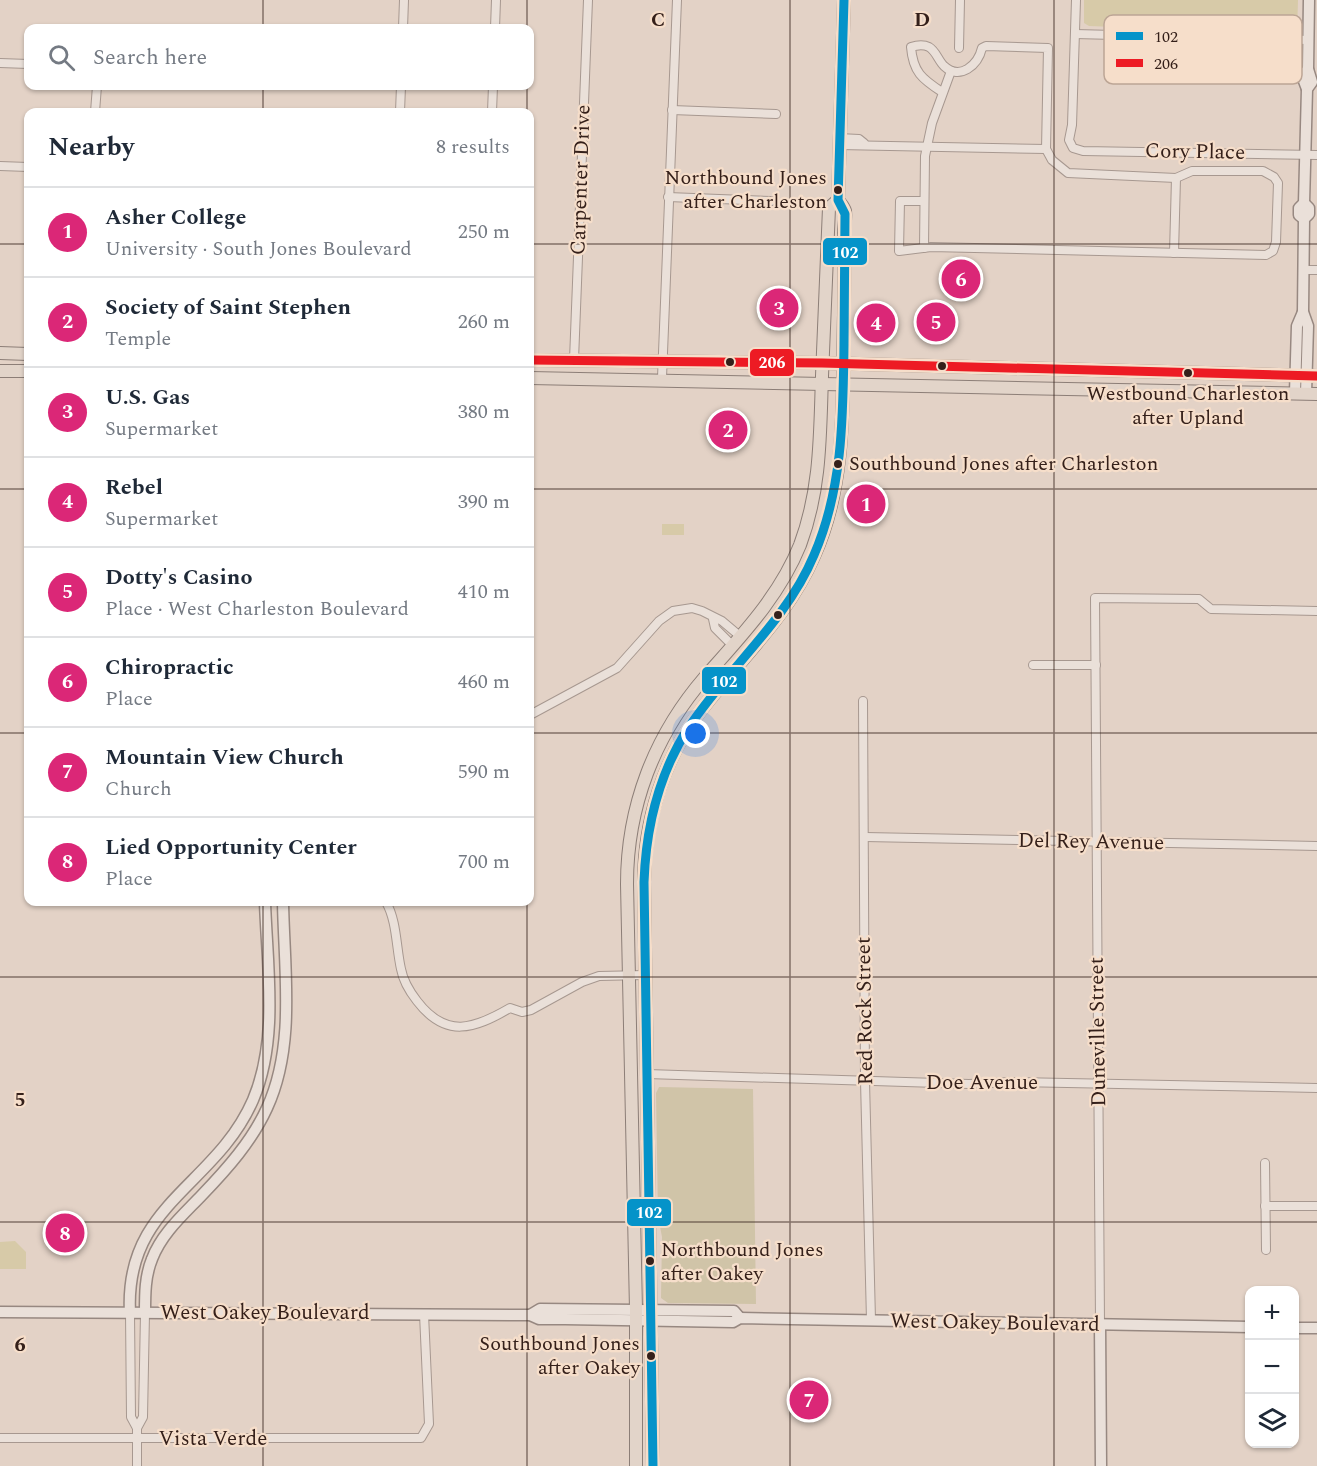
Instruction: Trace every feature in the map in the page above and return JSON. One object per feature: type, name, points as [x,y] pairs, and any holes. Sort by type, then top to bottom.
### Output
[{"type":"main road","points":[[653,1466],[644,867],[649,827],[662,781],[684,736],[700,710],[750,652],[795,593],[815,555],[823,533],[838,474],[843,364],[844,209],[838,200],[844,0]]},
{"type":"main road","points":[[636,1466],[636,1315],[627,868],[632,823],[643,782],[661,741],[689,697],[769,602],[789,567],[810,514],[820,454],[829,208],[838,200]]},
{"type":"main road","points":[[0,353],[24,354]]},
{"type":"main road","points":[[534,360],[822,363],[1306,376]]},
{"type":"main road","points":[[557,378],[566,370],[600,361]]},
{"type":"main road","points":[[1109,370],[1109,387]]},
{"type":"main road","points":[[0,371],[24,371]]},
{"type":"main road","points":[[534,378],[662,378],[1306,393]]},
{"type":"main road","points":[[750,626],[750,652]]},
{"type":"main road","points":[[737,641],[742,644],[737,654],[738,666]]},
{"type":"main road","points":[[632,823],[649,827]]},
{"type":"street","points":[[403,24],[404,0]]},
{"type":"street","points":[[495,24],[496,0]]},
{"type":"street","name":"Carpenter Drive","points":[[574,360],[588,0]]},
{"type":"street","points":[[662,378],[677,0]]},
{"type":"street","points":[[959,48],[960,0]]},
{"type":"street","points":[[1076,0],[1075,34],[1104,35]]},
{"type":"street","points":[[1306,393],[1308,326],[1303,312],[1304,219],[1299,215],[1299,208],[1304,204],[1307,89],[1312,82],[1308,69],[1309,0]]},
{"type":"street","name":"Cory Place","points":[[1075,34],[1072,125],[1069,140],[1073,148],[1083,151],[1317,155]]},
{"type":"street","points":[[1302,40],[1308,40]]},
{"type":"street","points":[[923,201],[900,201],[899,251],[924,248],[1266,255],[1273,251],[1276,242],[1278,183],[1274,177],[1263,171],[1192,171],[1176,178],[1068,173],[1052,160],[1046,149],[1048,48],[986,46],[982,48],[976,62],[967,70],[951,71],[939,60],[932,49],[918,45],[911,47],[913,64],[920,78],[942,92]]},
{"type":"street","points":[[0,63],[24,64]]},
{"type":"street","points":[[924,248],[923,201],[928,145],[942,92],[951,71]]},
{"type":"street","points":[[96,108],[97,90]]},
{"type":"street","points":[[400,108],[401,90]]},
{"type":"street","points":[[492,108],[493,90]]},
{"type":"street","points":[[672,110],[776,114]]},
{"type":"street","points":[[839,141],[859,139],[864,143],[1046,149]]},
{"type":"street","points":[[0,166],[24,167]]},
{"type":"street","points":[[1174,253],[1176,178]]},
{"type":"street","points":[[668,197],[771,201]]},
{"type":"street","points":[[1304,270],[1317,270]]},
{"type":"street","name":"Duneville Street","points":[[1101,1466],[1095,598],[1198,599],[1211,609],[1317,611]]},
{"type":"street","points":[[534,713],[617,668],[659,621],[673,611],[692,608],[722,621],[737,641]]},
{"type":"street","points":[[1033,665],[1096,665]]},
{"type":"street","name":"Red Rock Street","points":[[863,701],[865,1081],[871,1320]]},
{"type":"street","name":"Del Rey Avenue","points":[[865,837],[1317,846]]},
{"type":"street","points":[[137,1466],[137,1428],[131,1417],[130,1313],[130,1283],[136,1256],[144,1236],[164,1210],[224,1148],[237,1131],[254,1098],[268,1055],[265,906]]},
{"type":"street","points":[[137,1428],[143,1417],[146,1284],[150,1263],[162,1240],[176,1222],[241,1150],[260,1124],[283,1060],[285,999],[283,906]]},
{"type":"street","points":[[388,906],[392,913],[401,972],[409,989],[429,1015],[455,1028],[483,1023],[510,1008],[522,1012],[531,1010],[582,982],[599,976],[645,975]]},
{"type":"street","points":[[268,998],[285,999]]},
{"type":"street","name":"Doe Avenue","points":[[646,1074],[865,1081],[1317,1088]]},
{"type":"street","points":[[254,1098],[268,1107]]},
{"type":"street","points":[[1265,1163],[1266,1250]]},
{"type":"street","points":[[1265,1206],[1317,1206]]},
{"type":"street","points":[[164,1210],[176,1222]]},
{"type":"street","name":"West Oakey Boulevard","points":[[0,1312],[530,1315],[540,1309],[733,1322],[740,1318],[1245,1327]]},
{"type":"street","name":"Vista Verde","points":[[0,1438],[413,1440],[424,1435],[429,1424],[424,1314]]},
{"type":"street","points":[[1299,1328],[1317,1328]]},
{"type":"shaded area","points":[[1084,0],[1298,0],[1298,15],[1104,15],[1104,27],[1089,26],[1084,23]]},
{"type":"shaded area","points":[[662,524],[684,524],[684,535],[662,535]]},
{"type":"shaded area","points":[[659,1087],[753,1089],[756,1304],[668,1303],[661,1298],[662,1237],[658,1216],[656,1093]]},
{"type":"shaded area","points":[[15,1241],[26,1252],[26,1269],[0,1269],[0,1242]]},
{"type":"transit line","name":"102","points":[[653,1466],[645,861],[656,801],[679,745],[704,705],[788,602],[814,555],[831,504],[840,452],[843,399],[845,214],[838,200],[844,0]]},
{"type":"transit line","name":"206","points":[[534,360],[822,363],[1317,376]]},
{"type":"place","name":"Northbound Jones after Charleston","points":[[838,190]]},
{"type":"place","name":"Chiropractic","points":[[961,279]]},
{"type":"place","name":"U.S. Gas","points":[[779,308]]},
{"type":"place","name":"Dotty's Casino","points":[[936,322]]},
{"type":"place","name":"Rebel","points":[[876,323]]},
{"type":"place","name":"Westbound Charleston after Upland","points":[[1188,373]]},
{"type":"place","name":"Society of Saint Stephen","points":[[728,430]]},
{"type":"place","name":"Southbound Jones after Charleston","points":[[838,464]]},
{"type":"place","name":"Asher College","points":[[866,504]]},
{"type":"place","name":"Lied Opportunity Center","points":[[65,1233]]},
{"type":"place","name":"Northbound Jones after Oakey","points":[[650,1261]]},
{"type":"place","name":"Southbound Jones after Oakey","points":[[651,1356]]},
{"type":"place","name":"Mountain View Church","points":[[809,1400]]}]
